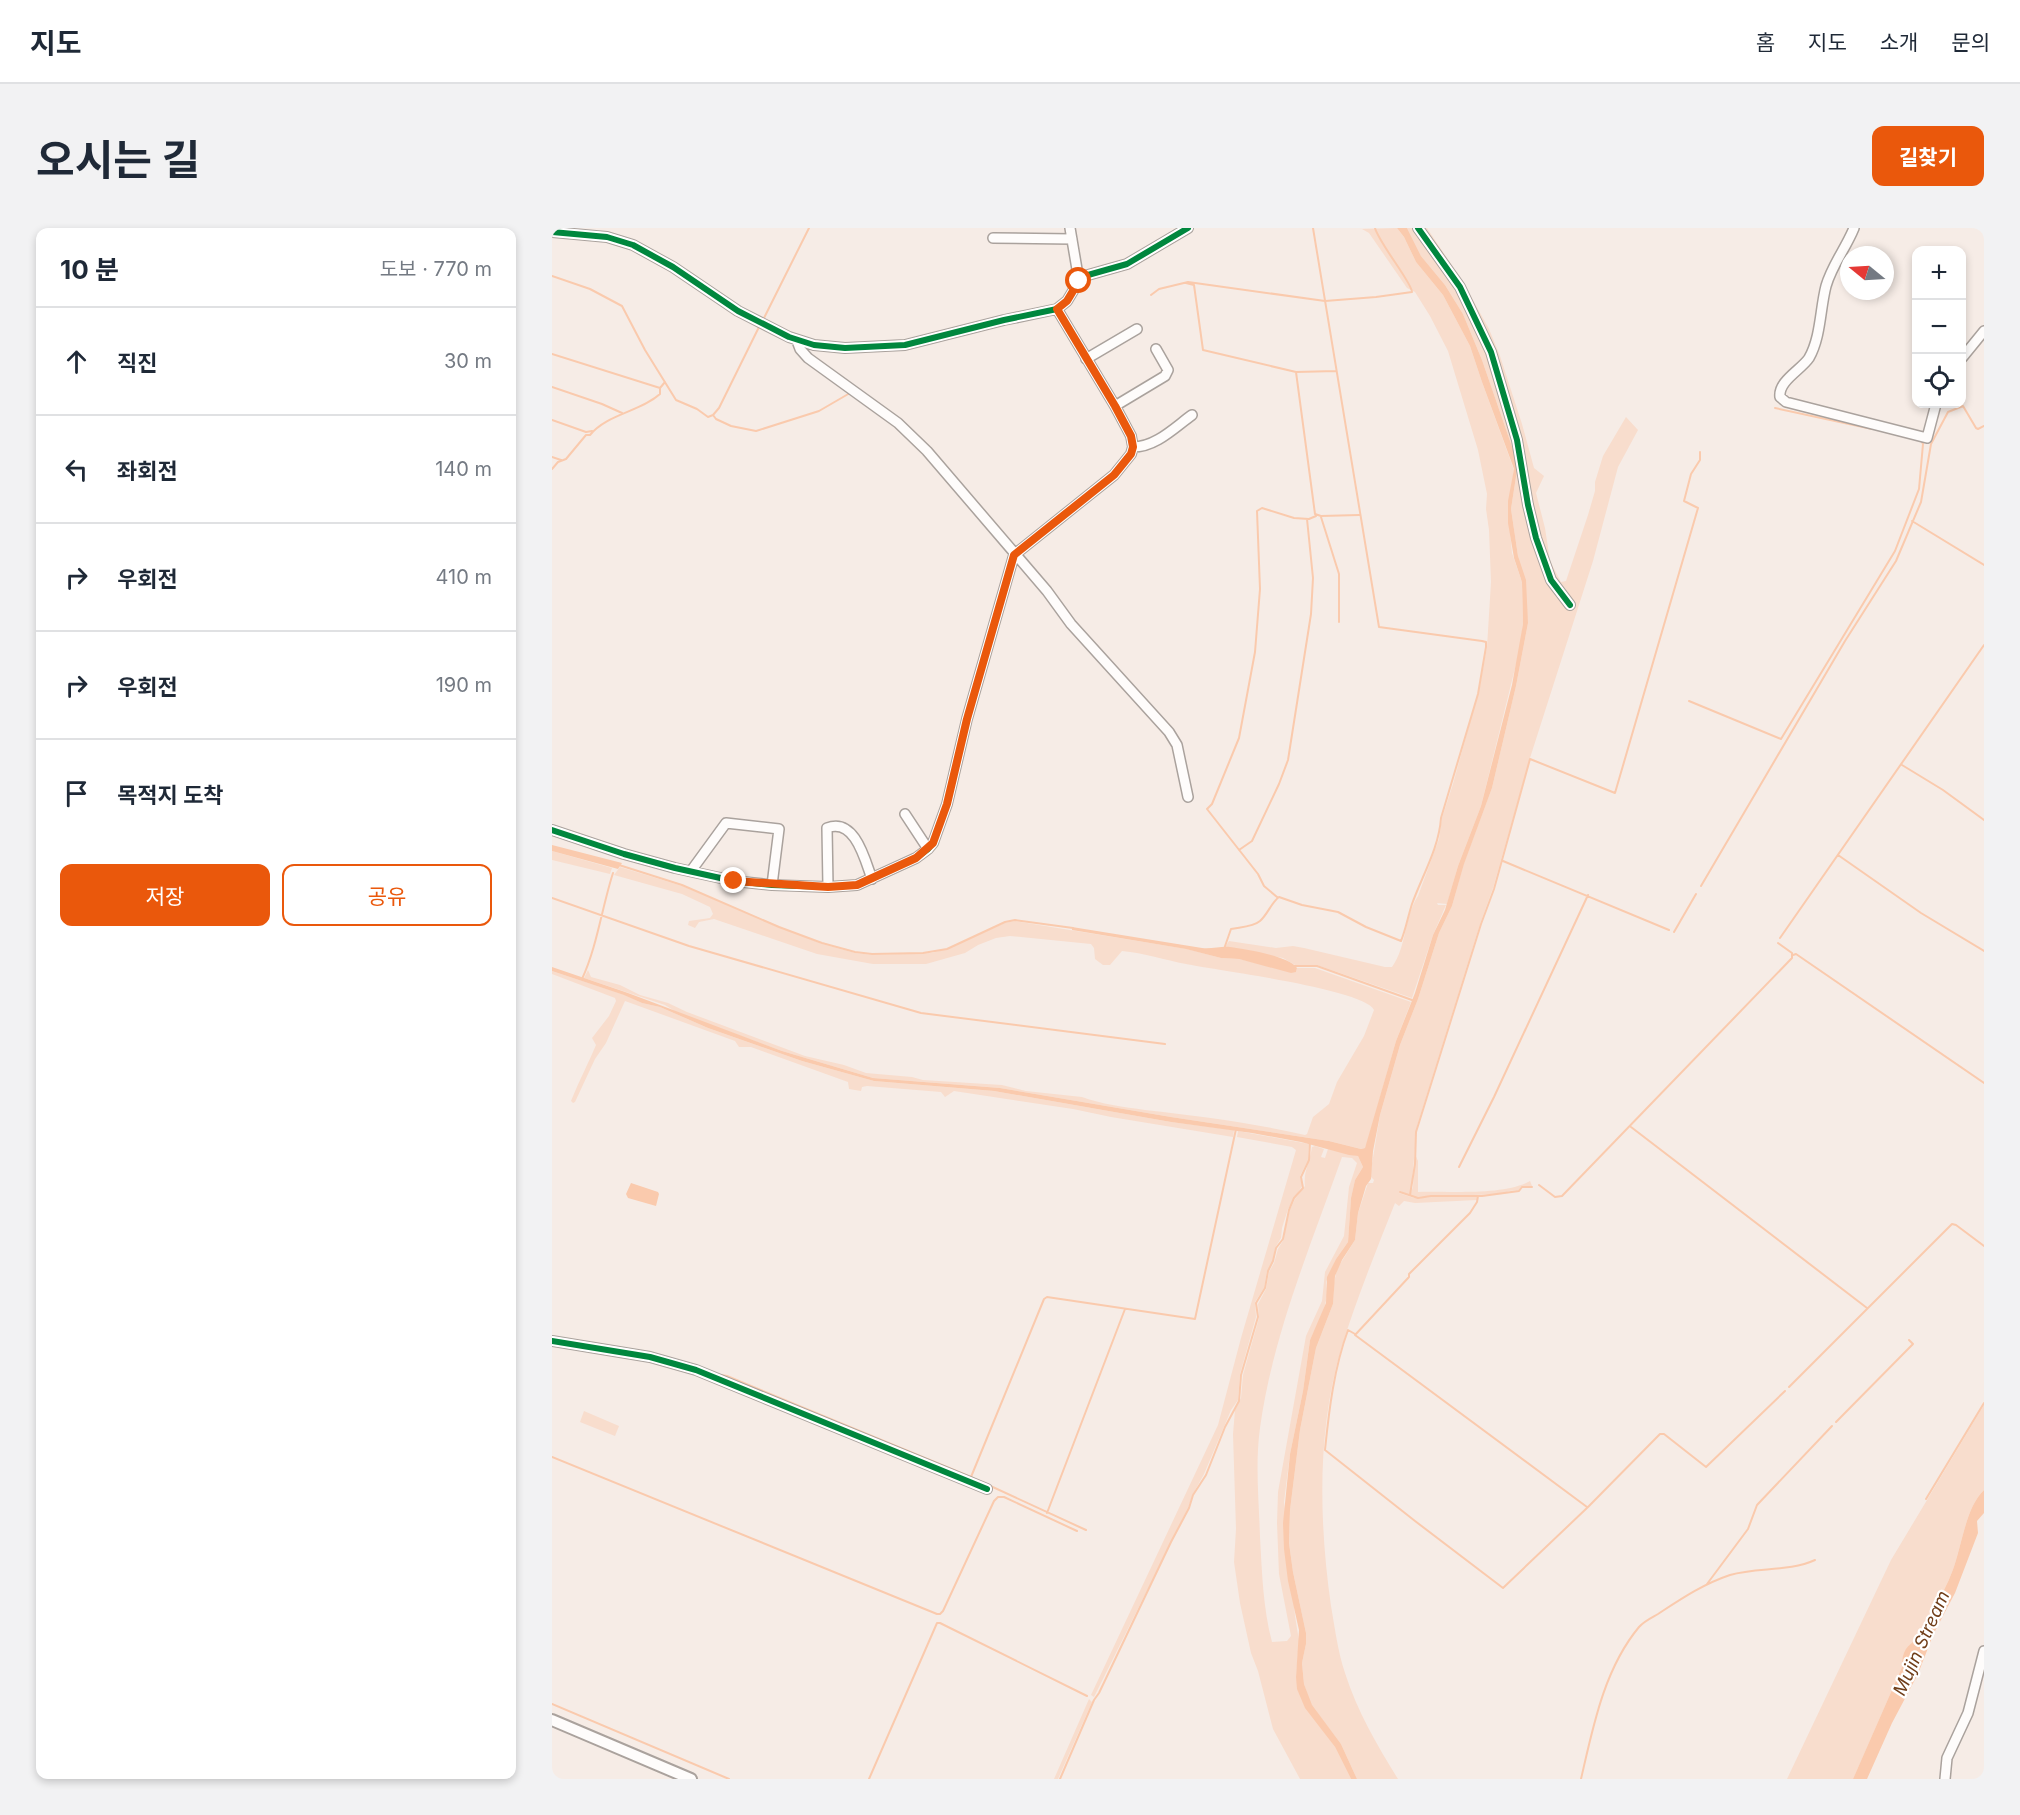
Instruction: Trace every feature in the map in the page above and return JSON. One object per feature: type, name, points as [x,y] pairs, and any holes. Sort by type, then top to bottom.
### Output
[{"type":"main road","points":[[552,1720],[691,1779]]},
{"type":"street","points":[[1070,228],[1079,281]]},
{"type":"street","points":[[552,232],[607,237],[633,245],[673,267],[738,311],[760,323],[814,345],[845,348],[905,345],[1057,309],[1067,301],[1079,281],[1088,275],[1127,264],[1188,228]]},
{"type":"street","points":[[1418,228],[1460,287],[1491,352],[1517,440],[1536,538],[1551,579],[1570,605]]},
{"type":"street","points":[[1854,228],[1826,285],[1818,333],[1810,356],[1782,388],[1780,398],[1786,402],[1927,438],[1935,408]]},
{"type":"street","points":[[993,238],[1072,239]]},
{"type":"street","points":[[552,830],[624,854],[691,871],[734,881],[772,885],[828,887],[857,885],[916,858],[928,849],[933,843],[947,804],[967,719],[1014,555],[1114,475],[1131,454],[1133,447],[1131,436],[1115,406],[1057,309]]},
{"type":"street","points":[[1086,359],[1137,329]]},
{"type":"street","points":[[1965,354],[1984,331]]},
{"type":"street","points":[[797,340],[800,349],[808,358],[898,423],[927,450],[1047,591],[1071,624],[1175,739],[1188,797]]},
{"type":"street","points":[[1115,406],[1165,376],[1168,370],[1156,349]]},
{"type":"street","points":[[1133,447],[1141,447],[1154,442],[1192,415]]},
{"type":"street","points":[[905,814],[928,849]]},
{"type":"street","points":[[691,871],[726,823],[779,829],[772,885]]},
{"type":"street","points":[[828,887],[827,828],[832,826],[842,827],[851,833],[863,853],[872,879]]},
{"type":"street","points":[[552,1341],[650,1357],[696,1370],[987,1489]]},
{"type":"street","points":[[1945,1779],[1947,1758],[1968,1713],[1984,1651]]},
{"type":"shaded area","points":[[1397,228],[1416,262],[1443,295],[1470,346],[1514,470],[1508,508],[1512,553],[1522,582],[1523,624],[1520,648],[1481,806],[1458,866],[1447,904],[1437,903],[1446,905],[1433,935],[1412,998],[1317,965],[1295,965],[1283,958],[1225,947],[1229,941],[1276,948],[1293,946],[1392,967],[1400,950],[1413,904],[1439,839],[1442,818],[1480,686],[1487,647],[1491,582],[1487,494],[1478,450],[1448,351],[1415,292],[1407,288],[1369,233],[1362,229]]},
{"type":"shaded area","points":[[1407,228],[1427,228],[1463,282],[1489,329],[1500,356],[1534,468],[1544,476],[1536,493],[1550,561],[1561,582],[1566,581],[1588,515],[1603,456],[1626,417],[1638,430],[1618,467],[1593,561],[1417,1126],[1411,1191],[1409,1195],[1400,1191],[1399,1193],[1414,1198],[1469,1195],[1477,1197],[1477,1200],[1415,1203],[1404,1201],[1399,1206],[1395,1203],[1353,1312],[1333,1380],[1322,1477],[1324,1542],[1331,1606],[1340,1657],[1355,1701],[1398,1779],[1357,1779],[1341,1744],[1311,1705],[1304,1684],[1302,1663],[1306,1633],[1289,1543],[1290,1510],[1300,1430],[1316,1348],[1333,1304],[1337,1269],[1355,1240],[1358,1213],[1368,1183],[1373,1183],[1374,1180],[1370,1176],[1380,1115],[1400,1045],[1418,999],[1439,933],[1452,906],[1464,863],[1492,788],[1528,623],[1511,509],[1518,464],[1482,360],[1463,314],[1445,285],[1421,256]]},
{"type":"shaded area","points":[[552,851],[612,868],[610,874],[552,860]]},
{"type":"shaded area","points":[[620,867],[682,886],[822,944],[855,953],[872,955],[932,953],[1015,921],[1187,949],[1296,972],[1297,968],[1315,968],[1411,1002],[1396,1041],[1367,1143],[1365,1148],[1361,1149],[1329,1141],[1000,1088],[873,1078],[782,1051],[678,1013],[665,1005],[584,978],[588,970],[591,977],[620,985],[640,995],[668,1003],[805,1056],[844,1065],[866,1073],[923,1080],[1002,1085],[1026,1091],[1082,1097],[1097,1102],[1226,1120],[1305,1135],[1313,1117],[1329,1104],[1337,1082],[1364,1036],[1374,1010],[1364,1002],[1318,988],[1138,953],[1122,951],[1110,965],[1103,965],[1095,959],[1094,948],[1091,944],[1010,936],[996,938],[965,953],[926,964],[873,964],[817,954],[714,919],[699,922],[695,928],[688,925],[689,921],[710,918],[713,914],[710,907],[682,894],[614,875]]},
{"type":"shaded area","points":[[552,971],[625,995],[642,1003],[660,1007],[708,1028],[802,1061],[874,1081],[994,1091],[1171,1122],[1234,1130],[1233,1137],[954,1091],[945,1097],[941,1092],[867,1086],[862,1087],[861,1091],[849,1089],[848,1082],[751,1047],[739,1047],[735,1041],[625,1001],[606,1043],[595,1059],[573,1103],[571,1101],[596,1045],[592,1038],[609,1016],[616,1001],[615,998],[552,974]]},
{"type":"shaded area","points":[[1238,1131],[1309,1144],[1308,1160],[1300,1176],[1302,1186],[1288,1209],[1281,1238],[1267,1271],[1264,1288],[1255,1302],[1256,1317],[1240,1374],[1238,1400],[1231,1410],[1188,1508],[1094,1697],[1091,1695],[1218,1425],[1296,1150],[1292,1147],[1237,1137]]},
{"type":"shaded area","points":[[1312,1147],[1324,1149],[1321,1157],[1325,1158],[1328,1149],[1358,1156],[1363,1167],[1355,1180],[1351,1198],[1348,1242],[1336,1259],[1326,1282],[1327,1296],[1324,1310],[1310,1340],[1284,1502],[1299,1641],[1296,1677],[1321,1728],[1335,1747],[1351,1779],[1300,1779],[1273,1729],[1251,1653],[1234,1562],[1236,1529],[1233,1434],[1235,1410],[1241,1398],[1243,1375],[1259,1318],[1258,1304],[1266,1289],[1269,1272],[1278,1249],[1284,1239],[1290,1210],[1305,1186]],"holes":[[[1342,1157],[1352,1158],[1357,1163],[1349,1187],[1344,1236],[1325,1272],[1322,1301],[1306,1336],[1278,1492],[1279,1574],[1291,1636],[1287,1641],[1272,1642],[1261,1563],[1258,1469],[1260,1428],[1274,1358],[1294,1290]]]},
{"type":"shaded area","points":[[1415,1154],[1418,1161],[1418,1192],[1491,1191],[1519,1186],[1530,1181],[1532,1186],[1521,1187],[1519,1190],[1503,1194],[1414,1197],[1410,1195],[1413,1187]]},
{"type":"shaded area","points":[[1984,1405],[1984,1490],[1968,1517],[1952,1572],[1944,1590],[1914,1642],[1904,1653],[1902,1667],[1853,1779],[1787,1779],[1891,1560]]},
{"type":"shaded area","points":[[584,1411],[619,1426],[615,1436],[580,1422]]},
{"type":"shaded area","points":[[1089,1699],[1092,1702],[1058,1779],[1054,1779]]},
{"type":"water","points":[[1397,228],[1407,228],[1421,256],[1445,285],[1463,314],[1482,360],[1518,464],[1511,509],[1518,556],[1526,580],[1528,623],[1492,788],[1464,864],[1452,906],[1439,933],[1418,999],[1400,1045],[1380,1115],[1373,1151],[1371,1179],[1366,1186],[1358,1213],[1355,1240],[1335,1276],[1333,1304],[1316,1348],[1300,1430],[1290,1510],[1289,1543],[1306,1633],[1302,1663],[1304,1684],[1312,1705],[1341,1744],[1357,1779],[1351,1779],[1335,1747],[1305,1708],[1297,1689],[1299,1630],[1288,1581],[1283,1523],[1290,1454],[1303,1391],[1310,1340],[1326,1303],[1327,1277],[1348,1242],[1351,1198],[1355,1180],[1363,1167],[1358,1156],[1252,1133],[1171,1122],[994,1091],[874,1081],[802,1061],[708,1028],[660,1007],[642,1003],[552,971],[552,967],[782,1051],[873,1078],[1000,1088],[1365,1148],[1396,1041],[1481,806],[1512,685],[1523,624],[1522,582],[1514,558],[1508,523],[1508,501],[1514,469],[1470,346],[1443,295],[1416,262]]},
{"type":"water","points":[[552,845],[622,863],[618,869],[552,851]]},
{"type":"water","points":[[1072,927],[1202,948],[1246,949],[1285,960],[1297,968],[1296,972],[1291,973],[1239,959],[1221,958],[1186,949],[1072,930]]},
{"type":"water","points":[[631,1183],[658,1192],[656,1206],[628,1198],[626,1194]]},
{"type":"water","name":"Mujin Stream","points":[[1984,1490],[1984,1513],[1977,1521],[1978,1533],[1955,1593],[1933,1635],[1918,1674],[1892,1723],[1867,1779],[1853,1779],[1902,1667],[1904,1652],[1914,1641],[1944,1590],[1952,1572],[1972,1507]]},
{"type":"waterway","points":[[762,322],[809,228]]},
{"type":"waterway","points":[[1224,949],[1231,929],[1257,923],[1279,897],[1302,905],[1338,912],[1366,927],[1401,941],[1412,904],[1437,840],[1441,818],[1478,694],[1486,647],[1486,642],[1482,641],[1379,627],[1313,228]]},
{"type":"waterway","points":[[1151,295],[1159,289],[1188,282],[1325,301],[1412,292],[1375,228]]},
{"type":"waterway","points":[[552,276],[590,289],[622,306],[645,350],[676,400],[697,409],[708,417],[719,408],[759,327]]},
{"type":"waterway","points":[[1186,283],[1194,285],[1203,350],[1296,372],[1336,371]]},
{"type":"waterway","points":[[552,354],[660,388]]},
{"type":"waterway","points":[[1296,372],[1315,514],[1321,516],[1359,515]]},
{"type":"waterway","points":[[552,469],[558,462],[566,459],[586,435],[590,435],[605,422],[643,405],[660,394],[660,388],[665,382]]},
{"type":"waterway","points":[[552,387],[622,413]]},
{"type":"waterway","points":[[713,415],[716,419],[731,426],[756,431],[819,411],[850,393]]},
{"type":"waterway","points":[[1701,886],[1845,641],[1896,561],[1921,502],[1931,444],[1948,412],[1963,406],[1976,428],[1984,426]]},
{"type":"waterway","points":[[1775,408],[1872,429]]},
{"type":"waterway","points":[[552,420],[586,432],[592,431]]},
{"type":"waterway","points":[[1689,701],[1781,739],[1895,551],[1919,489],[1923,444],[1921,440]]},
{"type":"waterway","points":[[1410,1195],[1415,1164],[1416,1132],[1494,889],[1530,759],[1615,793],[1698,508],[1684,501],[1691,474],[1700,460],[1700,452]]},
{"type":"waterway","points":[[552,457],[561,460]]},
{"type":"waterway","points":[[1277,897],[1264,886],[1258,874],[1207,809],[1212,804],[1239,738],[1255,652],[1260,589],[1257,511],[1262,508],[1294,518],[1309,519],[1316,516]]},
{"type":"waterway","points":[[1321,517],[1339,574],[1339,622]]},
{"type":"waterway","points":[[1239,850],[1252,841],[1288,760],[1311,614],[1313,578],[1307,519]]},
{"type":"waterway","points":[[1912,521],[1984,565]]},
{"type":"waterway","points":[[1780,938],[1984,645]]},
{"type":"waterway","points":[[1902,765],[1943,790],[1984,820]]},
{"type":"waterway","points":[[1838,855],[1921,913],[1984,951]]},
{"type":"waterway","points":[[1503,861],[1669,930]]},
{"type":"waterway","points":[[619,865],[682,885],[779,927],[855,952],[923,953],[947,949],[1005,922],[1015,920],[1073,928]]},
{"type":"waterway","points":[[582,979],[592,954],[613,873]]},
{"type":"waterway","points":[[1674,932],[1696,894]]},
{"type":"waterway","points":[[1459,1167],[1588,895]]},
{"type":"waterway","points":[[552,898],[689,946],[921,1013],[1165,1044]]},
{"type":"waterway","points":[[1539,1185],[1555,1197],[1562,1196],[1792,958],[1792,953],[1778,943]]},
{"type":"waterway","points":[[1793,955],[1796,954],[1984,1083]]},
{"type":"waterway","points":[[1294,966],[1317,966],[1412,1000]]},
{"type":"waterway","points":[[1631,1127],[1867,1308]]},
{"type":"waterway","points":[[971,1477],[1044,1299],[1047,1297],[1195,1319],[1236,1129]]},
{"type":"waterway","points":[[1060,1779],[1094,1700],[1189,1508],[1193,1495],[1206,1475],[1225,1427],[1239,1401],[1241,1375],[1258,1317],[1256,1303],[1265,1288],[1276,1248],[1283,1239],[1289,1210],[1294,1198],[1303,1188],[1301,1177],[1309,1160],[1310,1142]]},
{"type":"waterway","points":[[1400,1192],[1418,1198],[1482,1196],[1532,1187]]},
{"type":"waterway","points":[[1478,1196],[1470,1213],[1409,1274],[1409,1277],[1355,1335],[1587,1507]]},
{"type":"waterway","points":[[1789,1387],[1952,1224],[1984,1246]]},
{"type":"waterway","points":[[1047,1513],[1125,1309]]},
{"type":"waterway","points":[[1355,1334],[1348,1330],[1339,1359],[1330,1404],[1325,1450],[1503,1588],[1660,1434],[1664,1434],[1706,1467],[1785,1391]]},
{"type":"waterway","points":[[1836,1422],[1913,1344],[1909,1340]]},
{"type":"waterway","points":[[721,1375],[971,1477],[1086,1530]]},
{"type":"waterway","points":[[1926,1499],[1984,1403]]},
{"type":"waterway","points":[[1707,1584],[1748,1529],[1757,1505],[1832,1426]]},
{"type":"waterway","points":[[552,1457],[937,1614],[943,1611],[994,1501],[998,1497],[1004,1497],[1077,1531]]},
{"type":"waterway","points":[[1581,1779],[1595,1719],[1608,1680],[1627,1643],[1641,1625],[1692,1592],[1730,1575],[1795,1566],[1815,1560]]},
{"type":"waterway","points":[[869,1779],[937,1623],[1087,1696]]},
{"type":"waterway","points":[[552,1704],[729,1779]]},
{"type":"cycle path","points":[[552,232],[607,237],[633,245],[673,267],[738,311],[789,337],[814,345],[845,348],[905,345],[1057,309],[1067,301],[1079,281],[1088,275],[1127,264],[1188,228]]},
{"type":"cycle path","points":[[1418,228],[1460,287],[1491,352],[1517,440],[1536,538],[1551,580],[1570,605]]},
{"type":"cycle path","points":[[552,830],[675,868],[734,881],[772,885],[828,887],[857,885],[916,858],[928,849],[933,843],[947,804],[967,719],[1014,555],[1114,475],[1131,454],[1133,447],[1131,436],[1115,406],[1057,309]]},
{"type":"cycle path","points":[[552,1341],[650,1357],[696,1370],[987,1489]]},
{"type":"route","points":[[734,881],[828,887],[857,885],[916,858],[933,843],[947,804],[967,719],[1014,555],[1114,475],[1123,466],[1133,447],[1131,436],[1115,406],[1057,309],[1067,301],[1079,281]]}]
